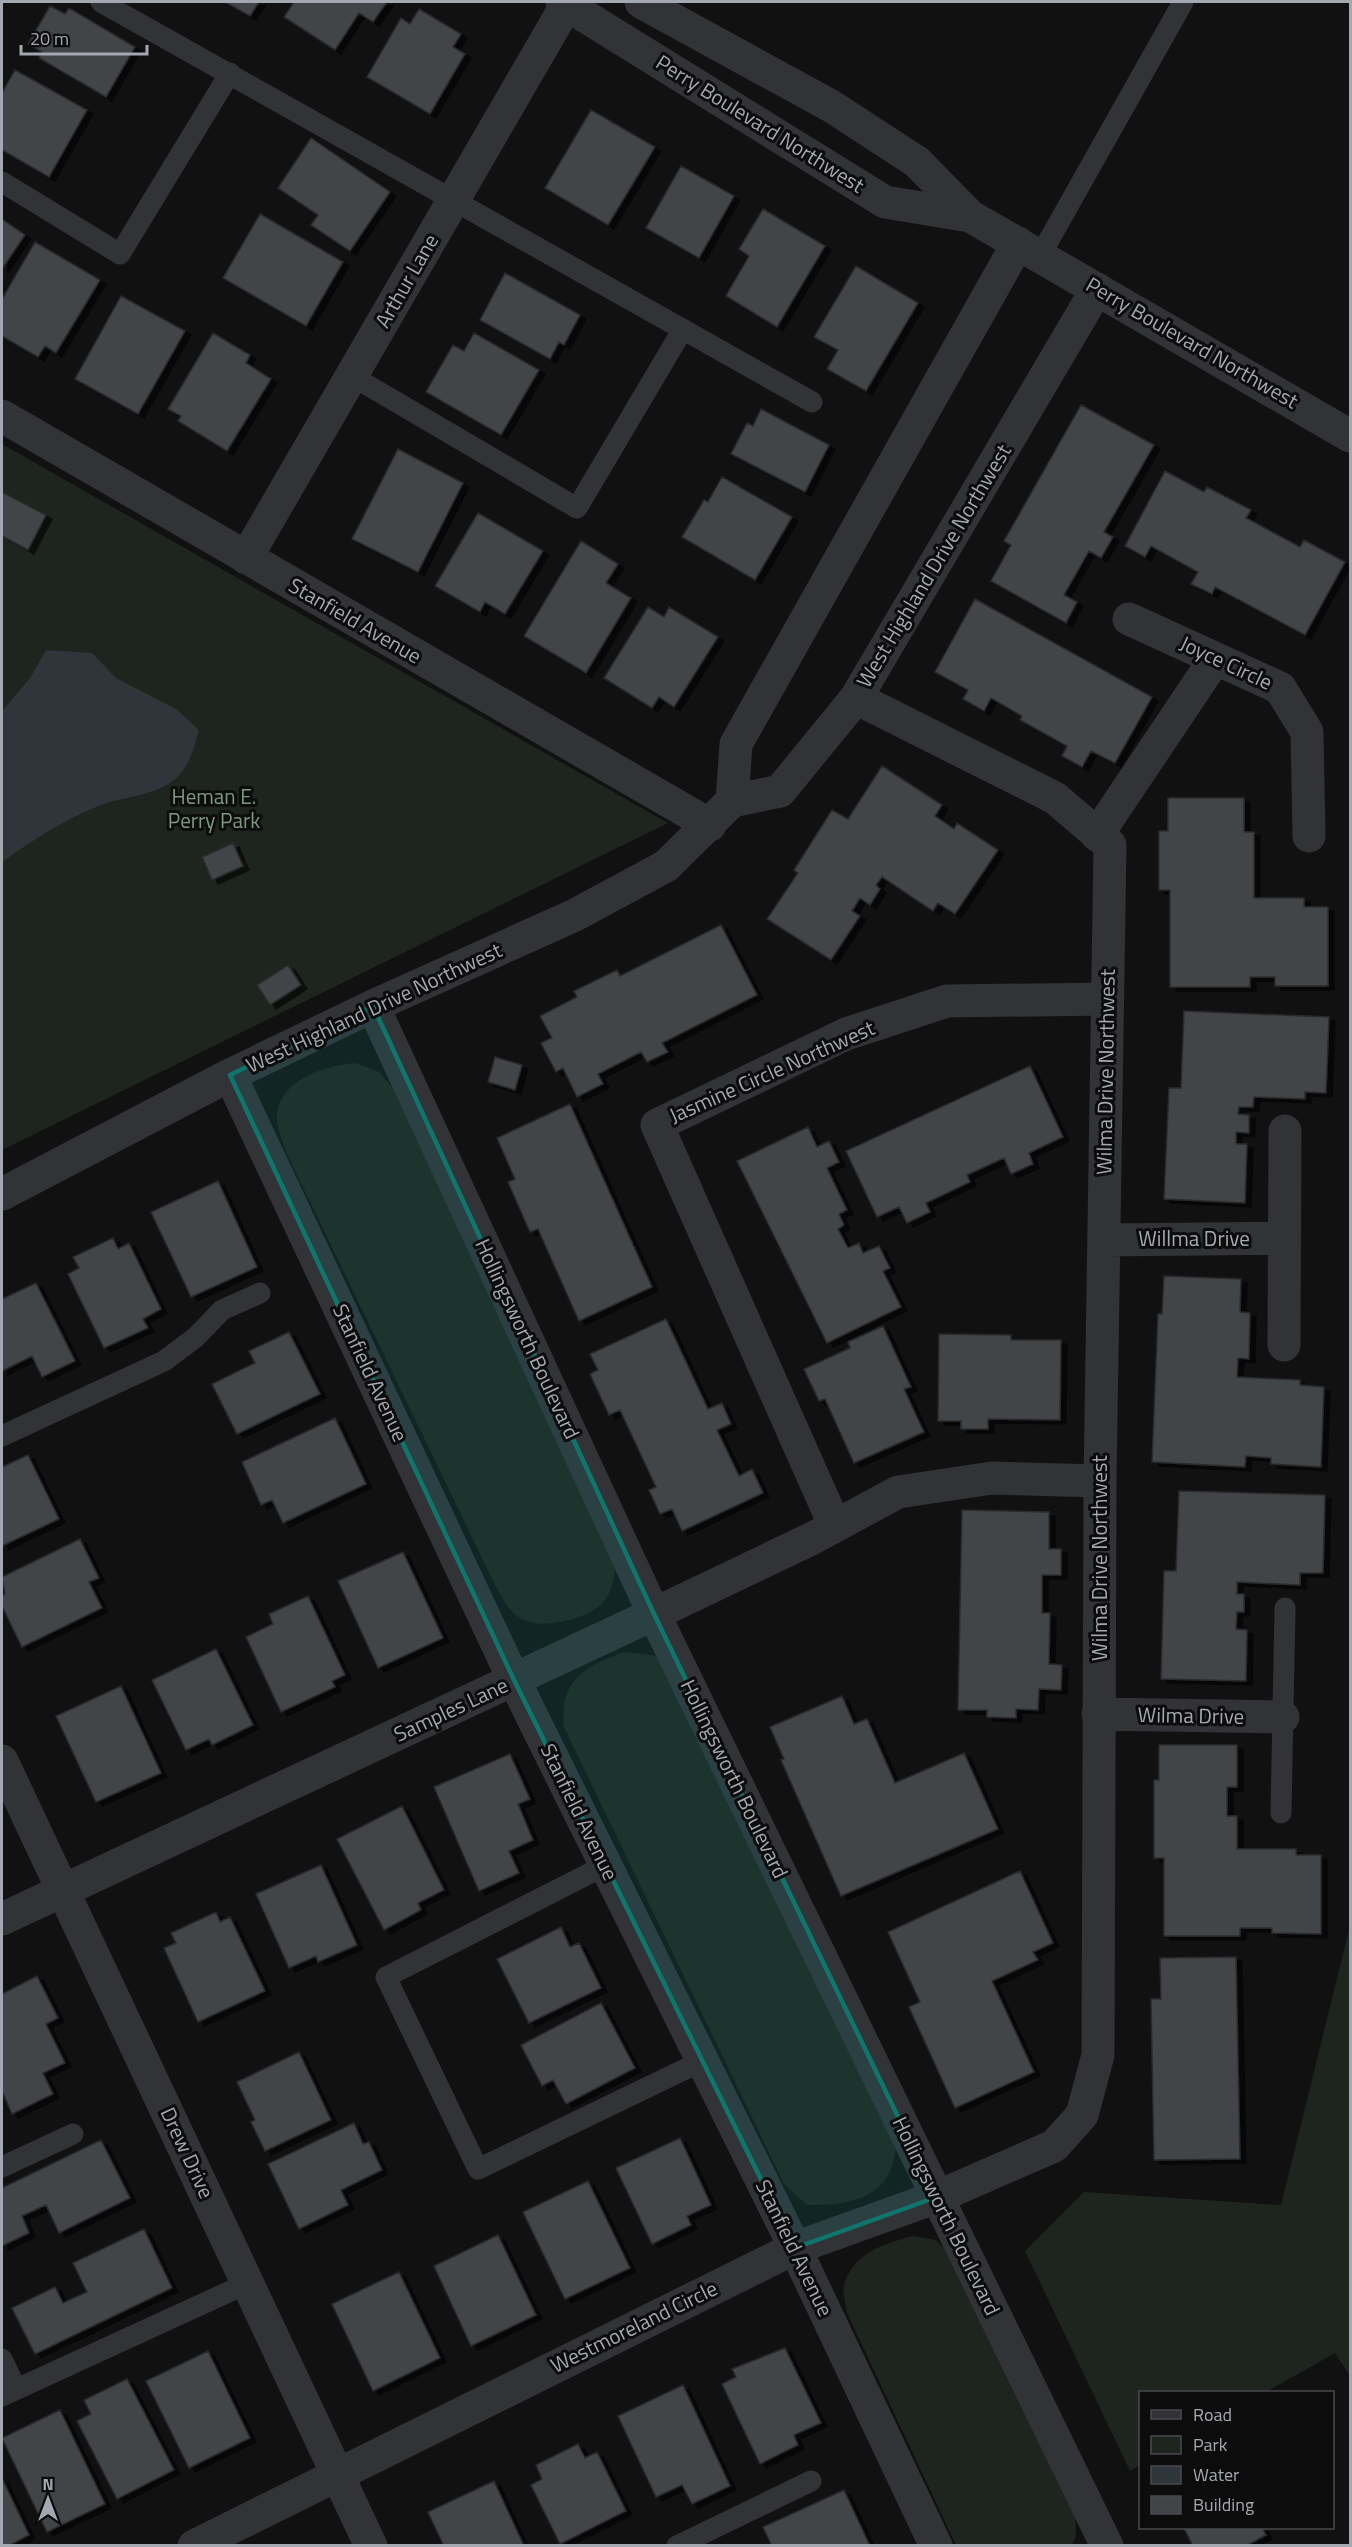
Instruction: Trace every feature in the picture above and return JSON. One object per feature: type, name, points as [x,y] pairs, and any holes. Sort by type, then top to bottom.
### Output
[{"type":"street","name":"Perry Boulevard Northwest","points":[[641,2],[859,125],[917,162],[970,216],[1350,436]]},
{"type":"street","name":"Perry Boulevard Northwest","points":[[564,3],[885,202],[970,216]]},
{"type":"street","name":"Arthur Lane","points":[[246,558],[454,199],[564,3]]},
{"type":"street","points":[[732,801],[736,744],[1029,250]]},
{"type":"street","name":"West Highland Drive Northwest","points":[[2,1194],[230,1075],[374,1006],[575,915],[666,866],[732,801],[780,791],[856,698],[1097,289]]},
{"type":"street","name":"Stanfield Avenue","points":[[2,416],[710,825]]},
{"type":"street","name":"Joyce Circle","points":[[1129,619],[1280,688],[1307,732],[1310,836]]},
{"type":"street","points":[[1097,835],[1215,659]]},
{"type":"street","name":"Wilma Drive Northwest","points":[[856,698],[1055,798],[1110,845],[1100,1481],[1098,2055],[1082,2115],[1054,2146],[937,2198]]},
{"type":"street","name":"Jasmine Circle Northwest","points":[[835,1526],[657,1125],[846,1034],[947,1001],[1107,999]]},
{"type":"street","name":"Hollingsworth Boulevard","points":[[374,1006],[654,1614],[1107,2546]]},
{"type":"street","name":"Stanfield Avenue","points":[[230,1075],[514,1680],[795,2248],[936,2546]]},
{"type":"street","points":[[1284,1344],[1285,1131]]},
{"type":"street","name":"Willma Drive","points":[[1104,1240],[1284,1239]]},
{"type":"street","name":"Samples Lane","points":[[2,1919],[64,1888],[654,1614],[835,1526],[898,1492],[992,1478],[1100,1481]]},
{"type":"street","name":"Wilma Drive","points":[[1098,1714],[1282,1717]]},
{"type":"street","name":"Drew Drive","points":[[2,1761],[64,1888],[371,2546]]},
{"type":"street","name":"Westmoreland Circle","points":[[194,2546],[337,2473],[795,2248],[937,2198]]},
{"type":"lane","points":[[101,2],[812,402]]},
{"type":"lane","points":[[1029,250],[1183,2]]},
{"type":"lane","points":[[2,182],[120,254],[230,73]]},
{"type":"lane","points":[[352,376],[577,508],[684,329]]},
{"type":"lane","points":[[2,1436],[164,1361],[196,1337],[222,1310],[260,1293]]},
{"type":"lane","points":[[1281,1814],[1285,1608]]},
{"type":"lane","points":[[606,1865],[386,1977],[478,2169],[702,2061]]},
{"type":"lane","points":[[2,2166],[73,2134]]},
{"type":"lane","points":[[2,2359],[9,2392],[248,2283]]},
{"type":"lane","points":[[677,2546],[811,2481]]},
{"type":"highlighted area","points":[[373,1006],[654,1614],[937,2197],[795,2248],[514,1680],[230,1075]]},
{"type":"green space","name":"Heman E. Perry Park","points":[[2,444],[668,823],[2,1150]]},
{"type":"green space","points":[[356,1063],[379,1072],[392,1087],[496,1302],[616,1565],[608,1596],[599,1606],[579,1617],[555,1623],[533,1623],[518,1617],[505,1603],[287,1154],[277,1122],[278,1108],[284,1096],[304,1078],[317,1072],[330,1067]]},
{"type":"green space","points":[[625,1652],[653,1655],[667,1665],[896,2143],[888,2176],[868,2195],[840,2203],[807,2205],[784,2184],[563,1725],[565,1699],[576,1679],[590,1667]]},
{"type":"green space","points":[[1350,1926],[1350,2376],[1335,2353],[1268,2391],[1139,2391],[1139,2466],[1130,2471],[1025,2251],[1084,2192],[1281,2205]]},
{"type":"green space","points":[[913,2236],[936,2240],[952,2257],[1075,2512],[1076,2536],[1072,2545],[956,2545],[847,2313],[844,2295],[844,2285],[848,2274],[862,2257],[881,2246]]},
{"type":"water","points":[[46,650],[92,653],[116,678],[176,709],[199,730],[187,763],[173,781],[154,791],[101,805],[62,823],[2,862],[2,711],[30,678]]},
{"type":"building","points":[[225,2],[259,2],[250,16]]},
{"type":"building","points":[[294,2],[387,2],[373,22],[359,13],[335,50],[284,17]]},
{"type":"building","points":[[50,6],[65,14],[69,8],[135,47],[106,97],[39,58],[42,52],[28,44]]},
{"type":"building","points":[[419,9],[461,34],[453,47],[465,54],[430,114],[367,77],[401,18],[410,24]]},
{"type":"building","points":[[15,70],[87,110],[49,177],[2,150],[2,93]]},
{"type":"building","points":[[591,110],[655,147],[608,225],[545,188]]},
{"type":"building","points":[[311,138],[390,192],[350,251],[311,225],[318,215],[278,188]]},
{"type":"building","points":[[681,166],[734,196],[699,258],[646,228]]},
{"type":"building","points":[[763,209],[825,246],[777,327],[726,296],[749,256],[739,249]]},
{"type":"building","points":[[260,214],[343,262],[306,326],[223,278]]},
{"type":"building","points":[[2,219],[25,235],[2,269]]},
{"type":"building","points":[[35,242],[100,280],[56,353],[45,346],[38,357],[2,336],[2,299]]},
{"type":"building","points":[[856,266],[918,303],[866,391],[827,369],[838,350],[814,337]]},
{"type":"building","points":[[505,273],[580,315],[564,345],[559,342],[550,359],[480,320]]},
{"type":"building","points":[[121,296],[185,331],[138,414],[75,379]]},
{"type":"building","points":[[213,333],[250,355],[246,363],[271,379],[227,451],[178,421],[181,416],[168,409]]},
{"type":"building","points":[[474,333],[539,370],[501,435],[426,392],[453,345],[464,351]]},
{"type":"building","points":[[1081,405],[1154,445],[1104,532],[1113,537],[1101,558],[1089,551],[1064,595],[1077,602],[1066,623],[991,581],[1011,545],[1004,541]]},
{"type":"building","points":[[761,409],[829,445],[805,492],[731,454],[747,423],[753,426]]},
{"type":"building","points":[[398,449],[463,483],[418,572],[352,539]]},
{"type":"building","points":[[1165,471],[1204,492],[1207,487],[1251,510],[1246,518],[1300,547],[1304,540],[1345,562],[1305,635],[1215,587],[1212,594],[1191,584],[1198,572],[1151,546],[1145,557],[1125,546]]},
{"type":"building","points":[[722,477],[792,517],[755,580],[682,537],[704,500],[708,502]]},
{"type":"building","points":[[2,492],[46,515],[28,550],[2,536]]},
{"type":"building","points":[[478,513],[543,551],[505,614],[485,602],[480,612],[435,586]]},
{"type":"building","points":[[581,541],[618,564],[606,583],[631,598],[586,673],[524,636]]},
{"type":"building","points":[[975,599],[1152,697],[1115,763],[1091,751],[1082,767],[1062,756],[1067,746],[1020,720],[1022,716],[991,698],[984,711],[963,699],[968,690],[935,672]]},
{"type":"building","points":[[648,607],[664,617],[669,607],[718,637],[674,707],[659,697],[652,708],[604,678]]},
{"type":"building","points":[[882,766],[942,805],[935,816],[954,829],[957,823],[998,850],[955,914],[938,903],[933,911],[882,877],[876,885],[880,889],[870,905],[860,898],[852,911],[860,916],[831,960],[767,919],[798,873],[794,870],[832,810],[848,819]]},
{"type":"building","points":[[1168,798],[1244,798],[1244,832],[1254,832],[1254,898],[1304,898],[1304,907],[1328,907],[1328,986],[1275,986],[1275,977],[1250,977],[1250,987],[1170,987],[1170,890],[1159,890],[1159,831],[1168,831]]},
{"type":"building","points":[[233,843],[243,866],[212,880],[202,857]]},
{"type":"building","points":[[721,925],[757,995],[662,1043],[668,1052],[647,1062],[641,1052],[598,1074],[603,1084],[577,1097],[563,1068],[556,1072],[541,1043],[552,1038],[540,1016],[577,997],[574,991],[617,970],[620,976]]},
{"type":"building","points":[[288,965],[301,985],[270,1005],[257,985]]},
{"type":"building","points":[[1184,1011],[1329,1017],[1326,1093],[1305,1092],[1305,1099],[1254,1097],[1253,1107],[1239,1107],[1238,1114],[1249,1115],[1249,1133],[1236,1132],[1236,1144],[1247,1144],[1245,1203],[1164,1199],[1169,1088],[1181,1088]]},
{"type":"building","points":[[495,1057],[522,1065],[515,1090],[488,1082]]},
{"type":"building","points":[[1030,1066],[1063,1137],[1029,1153],[1033,1164],[1011,1174],[1004,1158],[967,1175],[970,1182],[926,1203],[930,1212],[907,1223],[899,1207],[877,1217],[846,1151]]},
{"type":"building","points":[[570,1104],[652,1287],[579,1321],[538,1229],[530,1232],[508,1182],[515,1179],[497,1138]]},
{"type":"building","points":[[808,1127],[817,1147],[829,1141],[839,1162],[827,1168],[847,1210],[839,1214],[844,1225],[838,1229],[848,1248],[859,1243],[863,1253],[879,1246],[890,1268],[883,1271],[901,1307],[827,1343],[737,1161]]},
{"type":"building","points":[[218,1181],[257,1267],[191,1297],[151,1212]]},
{"type":"building","points":[[113,1238],[118,1249],[129,1243],[161,1309],[143,1319],[148,1328],[104,1348],[68,1274],[79,1268],[73,1257]]},
{"type":"building","points":[[1164,1276],[1241,1279],[1240,1312],[1250,1313],[1249,1359],[1238,1358],[1237,1377],[1300,1380],[1300,1385],[1324,1387],[1321,1467],[1271,1464],[1271,1458],[1246,1456],[1245,1467],[1152,1462],[1158,1314],[1162,1314]]},
{"type":"building","points":[[36,1283],[75,1361],[42,1377],[32,1356],[2,1371],[2,1299]]},
{"type":"building","points":[[666,1319],[708,1409],[722,1403],[731,1424],[717,1430],[739,1476],[752,1469],[763,1493],[682,1531],[672,1509],[660,1514],[649,1490],[656,1487],[620,1410],[609,1415],[590,1374],[598,1370],[590,1354]]},
{"type":"building","points":[[883,1326],[911,1387],[904,1389],[924,1432],[854,1463],[825,1399],[819,1401],[804,1369],[850,1348],[848,1342]]},
{"type":"building","points":[[289,1332],[320,1394],[237,1434],[212,1384],[255,1363],[249,1351]]},
{"type":"building","points":[[939,1334],[1011,1335],[1011,1340],[1061,1340],[1060,1420],[988,1419],[988,1429],[961,1429],[961,1421],[938,1421]]},
{"type":"building","points":[[335,1418],[366,1484],[283,1523],[272,1500],[261,1505],[242,1462]]},
{"type":"building","points":[[28,1455],[59,1519],[2,1546],[2,1467]]},
{"type":"building","points":[[1179,1491],[1325,1495],[1323,1573],[1300,1573],[1300,1585],[1237,1582],[1237,1594],[1244,1594],[1244,1612],[1237,1612],[1236,1629],[1247,1630],[1246,1681],[1161,1679],[1164,1571],[1176,1571]]},
{"type":"building","points":[[962,1510],[1049,1512],[1049,1549],[1061,1549],[1061,1575],[1042,1575],[1042,1613],[1050,1613],[1049,1664],[1062,1665],[1061,1690],[1039,1689],[1038,1710],[1016,1709],[1016,1718],[987,1717],[987,1710],[958,1710]]},
{"type":"building","points":[[80,1539],[99,1578],[89,1582],[102,1608],[22,1647],[2,1606],[2,1595],[5,1594],[2,1577]]},
{"type":"building","points":[[403,1552],[443,1638],[378,1668],[338,1581]]},
{"type":"building","points":[[308,1596],[345,1675],[332,1681],[335,1687],[281,1712],[246,1637],[273,1624],[269,1614]]},
{"type":"building","points":[[216,1649],[253,1725],[212,1745],[209,1739],[186,1750],[152,1680]]},
{"type":"building","points":[[121,1686],[161,1773],[96,1802],[56,1716]]},
{"type":"building","points":[[842,1696],[854,1724],[867,1719],[895,1783],[964,1753],[998,1829],[841,1896],[781,1760],[784,1759],[770,1727]]},
{"type":"building","points":[[1159,1745],[1237,1745],[1237,1787],[1227,1787],[1227,1816],[1237,1816],[1237,1849],[1296,1849],[1296,1855],[1321,1855],[1321,1934],[1272,1933],[1272,1928],[1240,1928],[1240,1936],[1164,1936],[1164,1858],[1154,1858],[1154,1780],[1159,1780]]},
{"type":"building","points":[[510,1754],[530,1799],[518,1804],[533,1840],[509,1851],[519,1873],[479,1891],[434,1787]]},
{"type":"building","points":[[402,1806],[444,1890],[418,1903],[421,1910],[384,1930],[337,1839]]},
{"type":"building","points":[[321,1865],[357,1945],[318,1962],[316,1956],[289,1968],[256,1894]]},
{"type":"building","points":[[1020,1871],[1053,1943],[1033,1952],[1038,1960],[992,1981],[1034,2072],[955,2108],[909,2007],[920,2002],[888,1932]]},
{"type":"building","points":[[216,1912],[220,1922],[230,1917],[265,1991],[198,2022],[164,1948],[176,1943],[171,1933]]},
{"type":"building","points":[[561,1927],[570,1947],[579,1943],[601,1988],[529,2023],[497,1959]]},
{"type":"building","points":[[1236,1957],[1240,2159],[1154,2160],[1151,1999],[1161,1999],[1160,1958]]},
{"type":"building","points":[[37,1976],[58,2018],[46,2024],[65,2063],[43,2073],[53,2094],[12,2114],[2,2091],[2,1994]]},
{"type":"building","points":[[601,2003],[635,2068],[566,2104],[553,2080],[542,2086],[521,2045]]},
{"type":"building","points":[[299,2052],[331,2120],[265,2151],[251,2122],[255,2120],[237,2082]]},
{"type":"building","points":[[354,2123],[363,2144],[369,2142],[382,2170],[341,2190],[348,2205],[299,2229],[268,2164]]},
{"type":"building","points":[[680,2138],[711,2205],[687,2216],[691,2225],[652,2244],[616,2168]]},
{"type":"building","points":[[101,2140],[130,2198],[59,2233],[46,2205],[22,2216],[29,2233],[2,2246],[2,2188]]},
{"type":"building","points":[[588,2181],[630,2268],[565,2299],[523,2212]]},
{"type":"building","points":[[144,2229],[172,2288],[35,2354],[12,2308],[55,2287],[63,2303],[87,2292],[73,2263]]},
{"type":"building","points":[[498,2235],[536,2315],[471,2346],[434,2266]]},
{"type":"building","points":[[399,2272],[440,2358],[373,2391],[332,2304]]},
{"type":"building","points":[[785,2348],[821,2423],[794,2435],[798,2445],[760,2464],[722,2384],[736,2377],[732,2369]]},
{"type":"building","points":[[208,2351],[250,2438],[189,2468],[146,2381]]},
{"type":"building","points":[[127,2379],[174,2470],[117,2499],[77,2421],[91,2414],[84,2400]]},
{"type":"building","points":[[683,2385],[730,2486],[692,2504],[682,2485],[656,2497],[618,2416]]},
{"type":"building","points":[[60,2410],[105,2504],[47,2532],[2,2438]]},
{"type":"building","points":[[578,2444],[585,2458],[597,2452],[626,2511],[560,2544],[531,2485],[542,2479],[536,2465]]},
{"type":"building","points":[[2,2478],[29,2535],[8,2546],[2,2546]]},
{"type":"building","points":[[494,2481],[524,2546],[444,2546],[428,2512]]},
{"type":"building","points":[[844,2490],[870,2546],[772,2546],[763,2527]]},
{"type":"building","points":[[1184,2529],[1263,2529],[1266,2535],[1246,2546],[1193,2546]]}]
